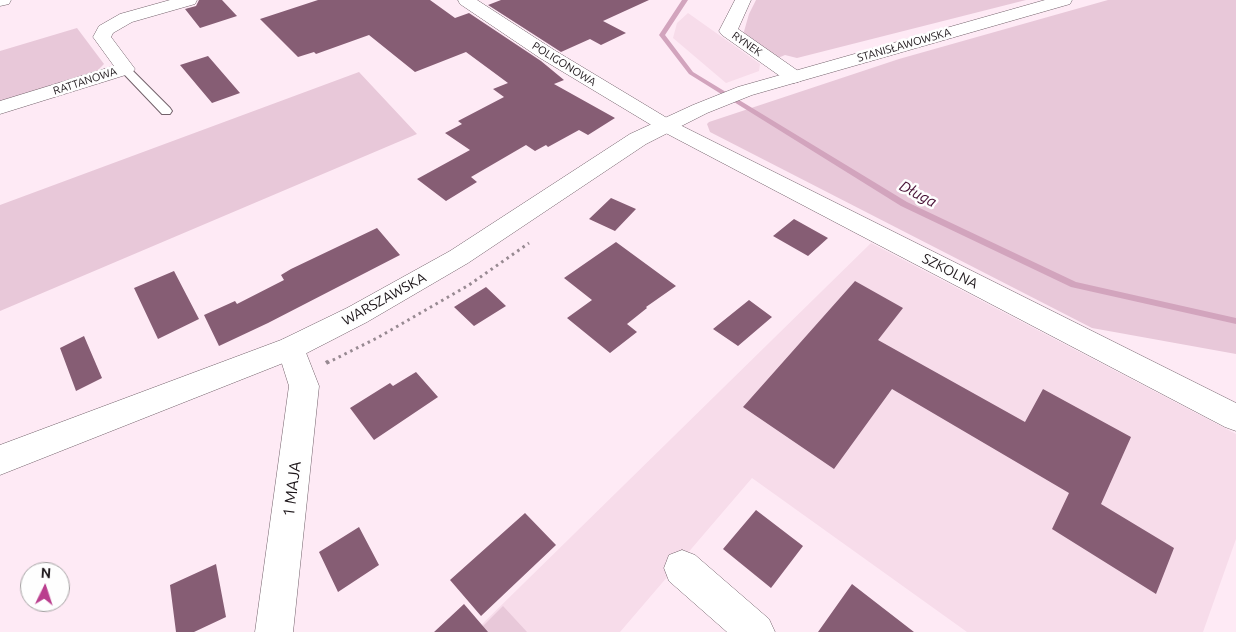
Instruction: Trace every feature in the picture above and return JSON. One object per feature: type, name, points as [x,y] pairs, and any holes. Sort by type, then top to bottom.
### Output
[{"type":"street","name":"RATTANOWA","points":[[0,108],[125,69],[102,37],[104,30],[126,18],[189,0]]},
{"type":"street","name":"POLIGONOWA","points":[[466,0],[547,54],[665,125]]},
{"type":"street","name":"RYNEK","points":[[743,0],[728,31],[794,77]]},
{"type":"street","name":"STANISŁAWOWSKA","points":[[745,92],[1064,0]]},
{"type":"street","name":"WARSZAWSKA","points":[[0,460],[291,348],[357,315],[459,257],[638,139],[700,109],[745,92]]},
{"type":"street","name":"SZKOLNA","points":[[665,125],[1236,418]]},
{"type":"street","name":"1 MAJA","points":[[274,632],[304,386],[291,348]]},
{"type":"street","points":[[682,568],[756,632]]},
{"type":"lane","points":[[125,69],[166,110]]},
{"type":"shaded area","points":[[756,0],[1026,0],[797,58],[785,55],[778,58],[743,35],[749,14]]},
{"type":"shaded area","points":[[1108,0],[1236,0],[1236,354],[1092,328],[710,132],[707,124],[899,59]]},
{"type":"shaded area","points":[[688,13],[760,64],[759,71],[726,83],[673,38],[677,23]]},
{"type":"shaded area","points":[[77,28],[104,64],[97,71],[0,102],[0,51]]},
{"type":"shaded area","points":[[359,72],[417,134],[0,311],[0,205]]},
{"type":"shaded area","points":[[871,243],[1236,434],[1236,539],[1203,632],[967,632],[752,478],[620,632],[474,632]]},
{"type":"shaded area","points":[[503,606],[527,632],[477,632]]},
{"type":"building","points":[[199,0],[222,0],[237,16],[200,28],[185,9],[196,6]]},
{"type":"building","points":[[318,0],[430,0],[455,18],[469,13],[541,61],[564,80],[554,84],[615,118],[588,135],[579,130],[548,147],[546,145],[535,151],[526,145],[471,177],[477,182],[446,201],[417,179],[470,150],[445,133],[462,124],[458,121],[504,97],[493,89],[508,83],[466,52],[415,72],[369,35],[316,54],[314,52],[298,57],[260,19]]},
{"type":"building","points":[[501,0],[649,0],[603,21],[626,33],[601,45],[590,39],[561,52],[488,5]]},
{"type":"building","points":[[208,56],[240,93],[212,103],[180,65]]},
{"type":"building","points":[[611,198],[636,209],[615,231],[589,219]]},
{"type":"building","points":[[794,219],[828,238],[808,256],[773,236]]},
{"type":"building","points":[[377,228],[400,255],[219,346],[204,315],[235,301],[237,304],[284,280],[281,275],[291,269]]},
{"type":"building","points":[[616,242],[676,286],[646,307],[627,324],[637,332],[610,353],[567,318],[592,300],[564,278]]},
{"type":"building","points":[[174,271],[199,319],[158,339],[134,288]]},
{"type":"building","points":[[855,281],[903,308],[878,340],[1025,422],[1043,389],[1131,437],[1101,504],[1174,548],[1156,594],[1052,529],[1069,493],[892,389],[834,469],[743,407]]},
{"type":"building","points":[[486,287],[506,306],[474,326],[454,307]]},
{"type":"building","points":[[749,300],[772,317],[738,346],[713,329]]},
{"type":"building","points":[[84,336],[102,378],[76,391],[60,348]]},
{"type":"building","points":[[416,372],[438,397],[374,440],[350,408],[390,383],[393,386]]},
{"type":"building","points":[[756,510],[803,546],[771,588],[723,549]]},
{"type":"building","points":[[525,513],[556,545],[481,616],[450,580]]},
{"type":"building","points":[[359,527],[379,565],[338,592],[319,552]]},
{"type":"building","points":[[216,564],[226,617],[194,632],[176,632],[170,585]]},
{"type":"building","points":[[852,584],[914,632],[818,632]]},
{"type":"building","points":[[464,604],[488,632],[434,632]]},
{"type":"waterway","name":"Długa","points":[[685,0],[662,35],[691,73],[904,204],[1074,285],[1236,321]]}]
